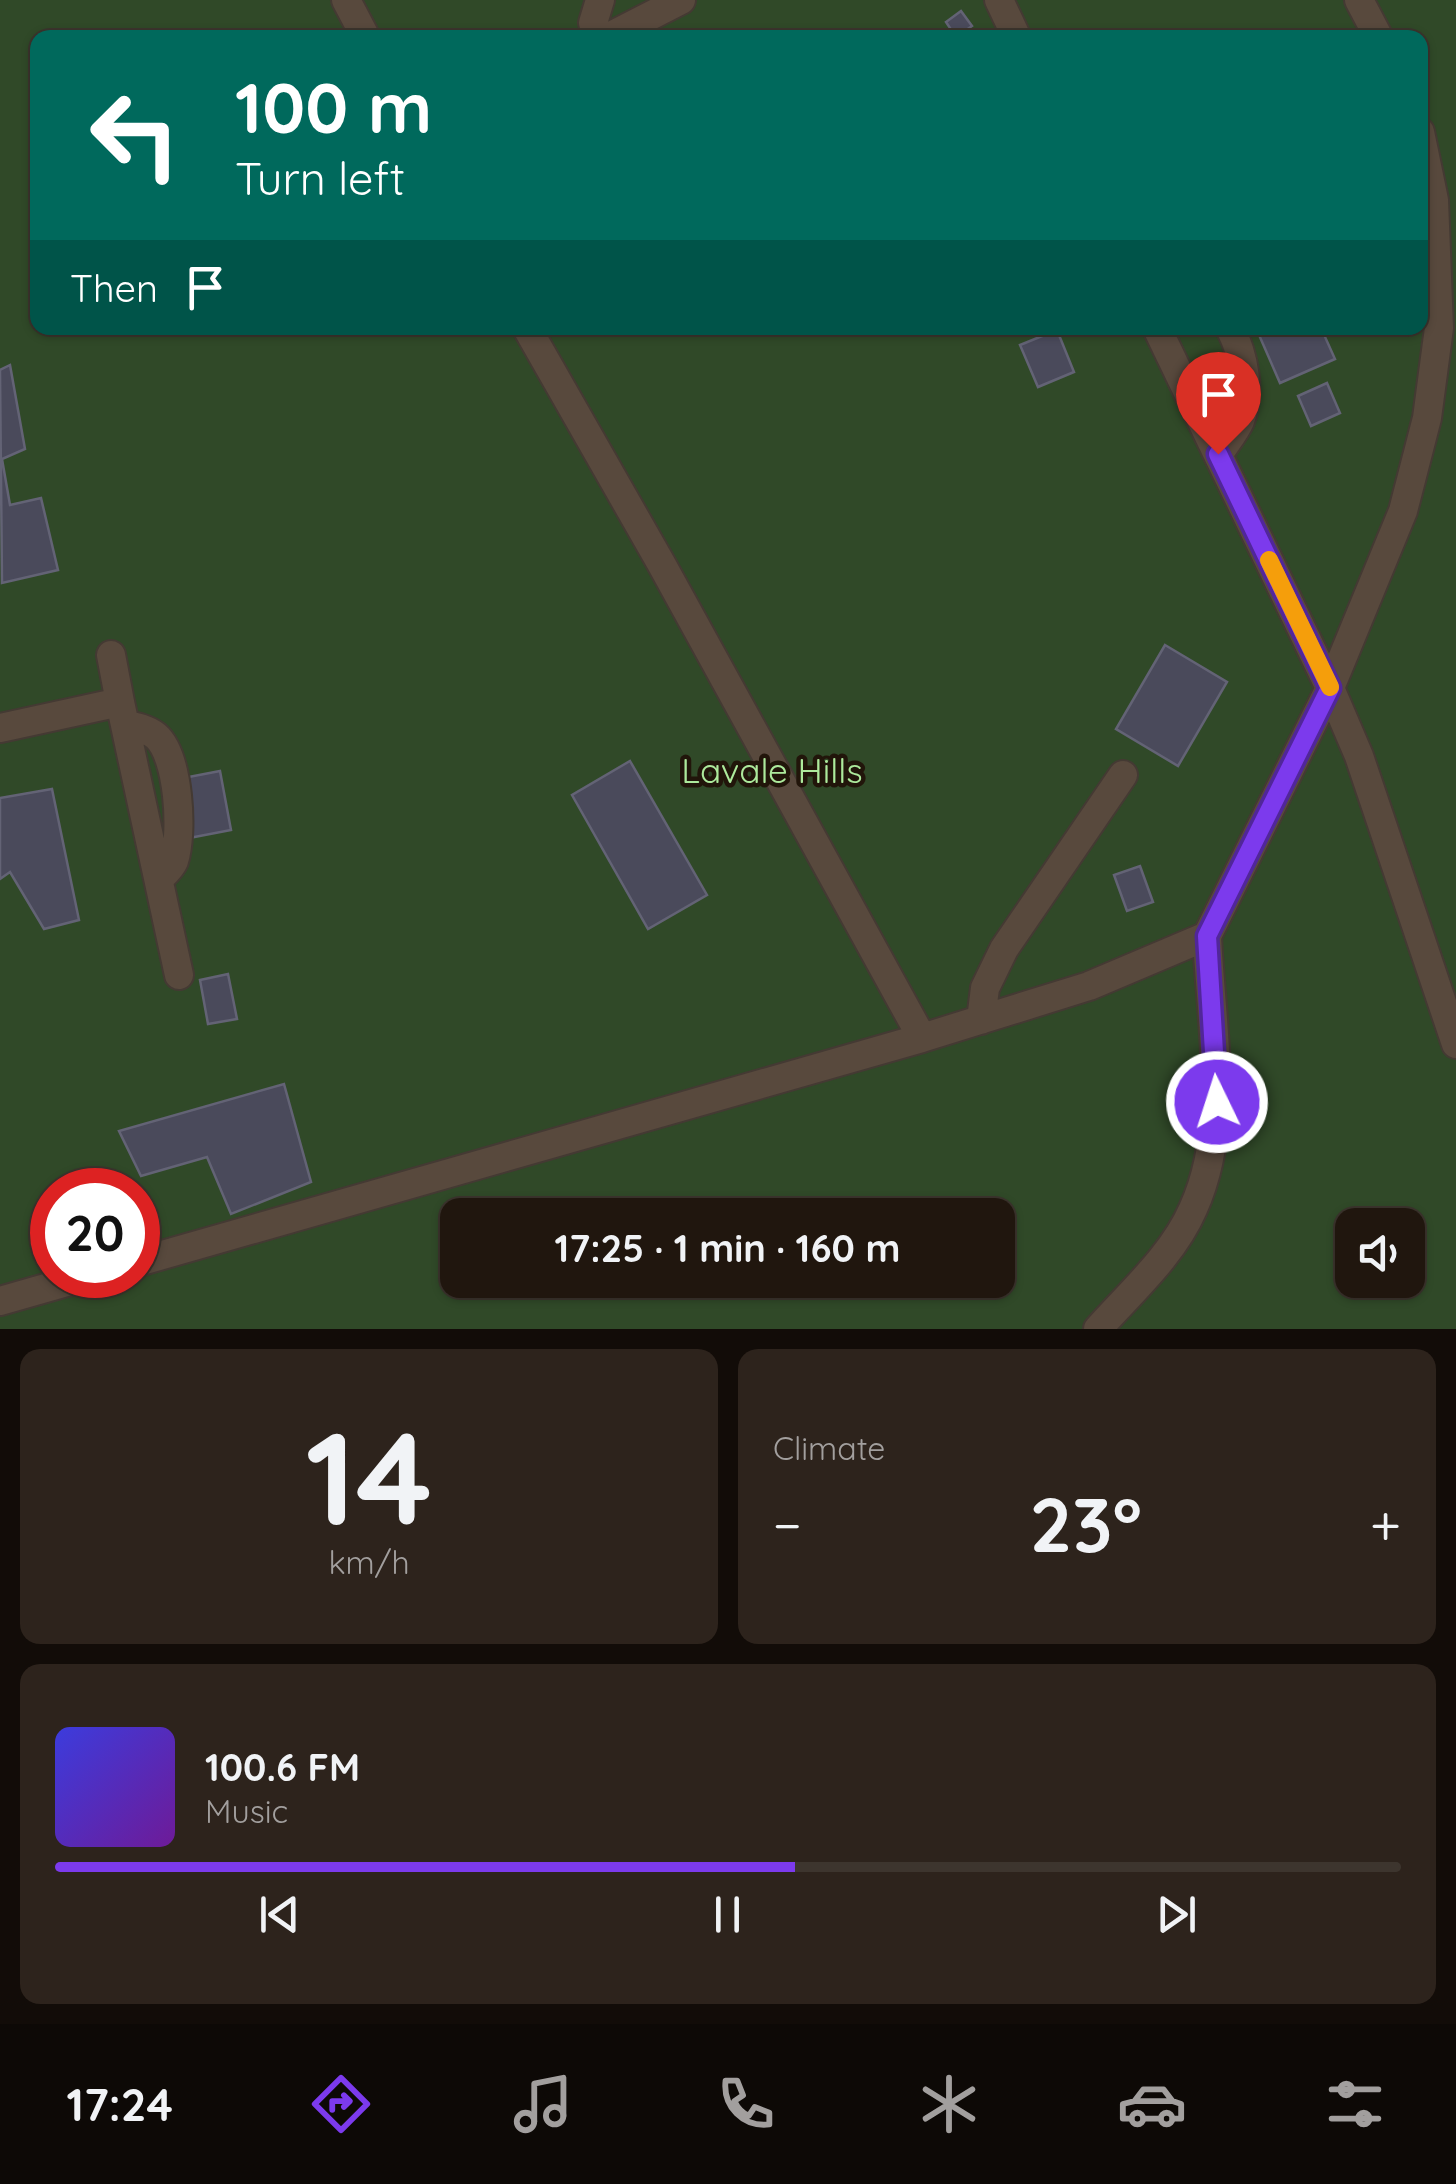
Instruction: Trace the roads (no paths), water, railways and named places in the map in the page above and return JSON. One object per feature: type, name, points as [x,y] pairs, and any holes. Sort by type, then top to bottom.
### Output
[{"type":"lane","points":[[346,0],[362,30]]},
{"type":"lane","points":[[595,30],[593,22],[600,0]]},
{"type":"lane","points":[[622,30],[681,0]]},
{"type":"lane","points":[[998,0],[1013,30]]},
{"type":"lane","points":[[1359,0],[1375,30]]},
{"type":"lane","points":[[1098,1329],[1173,1241],[1193,1211],[1210,1161],[1217,1102],[1207,936],[1330,688],[1402,511],[1427,418],[1439,328],[1434,200],[1428,171]]},
{"type":"lane","points":[[531,335],[922,1038]]},
{"type":"lane","points":[[1159,335],[1359,756],[1456,1044]]},
{"type":"lane","points":[[1218,454],[1240,422],[1246,385],[1234,335]]},
{"type":"lane","points":[[111,655],[180,975]]},
{"type":"lane","points":[[0,728],[123,714]]},
{"type":"lane","points":[[981,1020],[985,988],[1004,949],[1122,775]]},
{"type":"lane","points":[[160,1256],[981,1020],[1089,986],[1207,936]]},
{"type":"lane","points":[[0,1301],[30,1292]]},
{"type":"park label","name":"Lavale Hills","points":[[772,771]]}]
